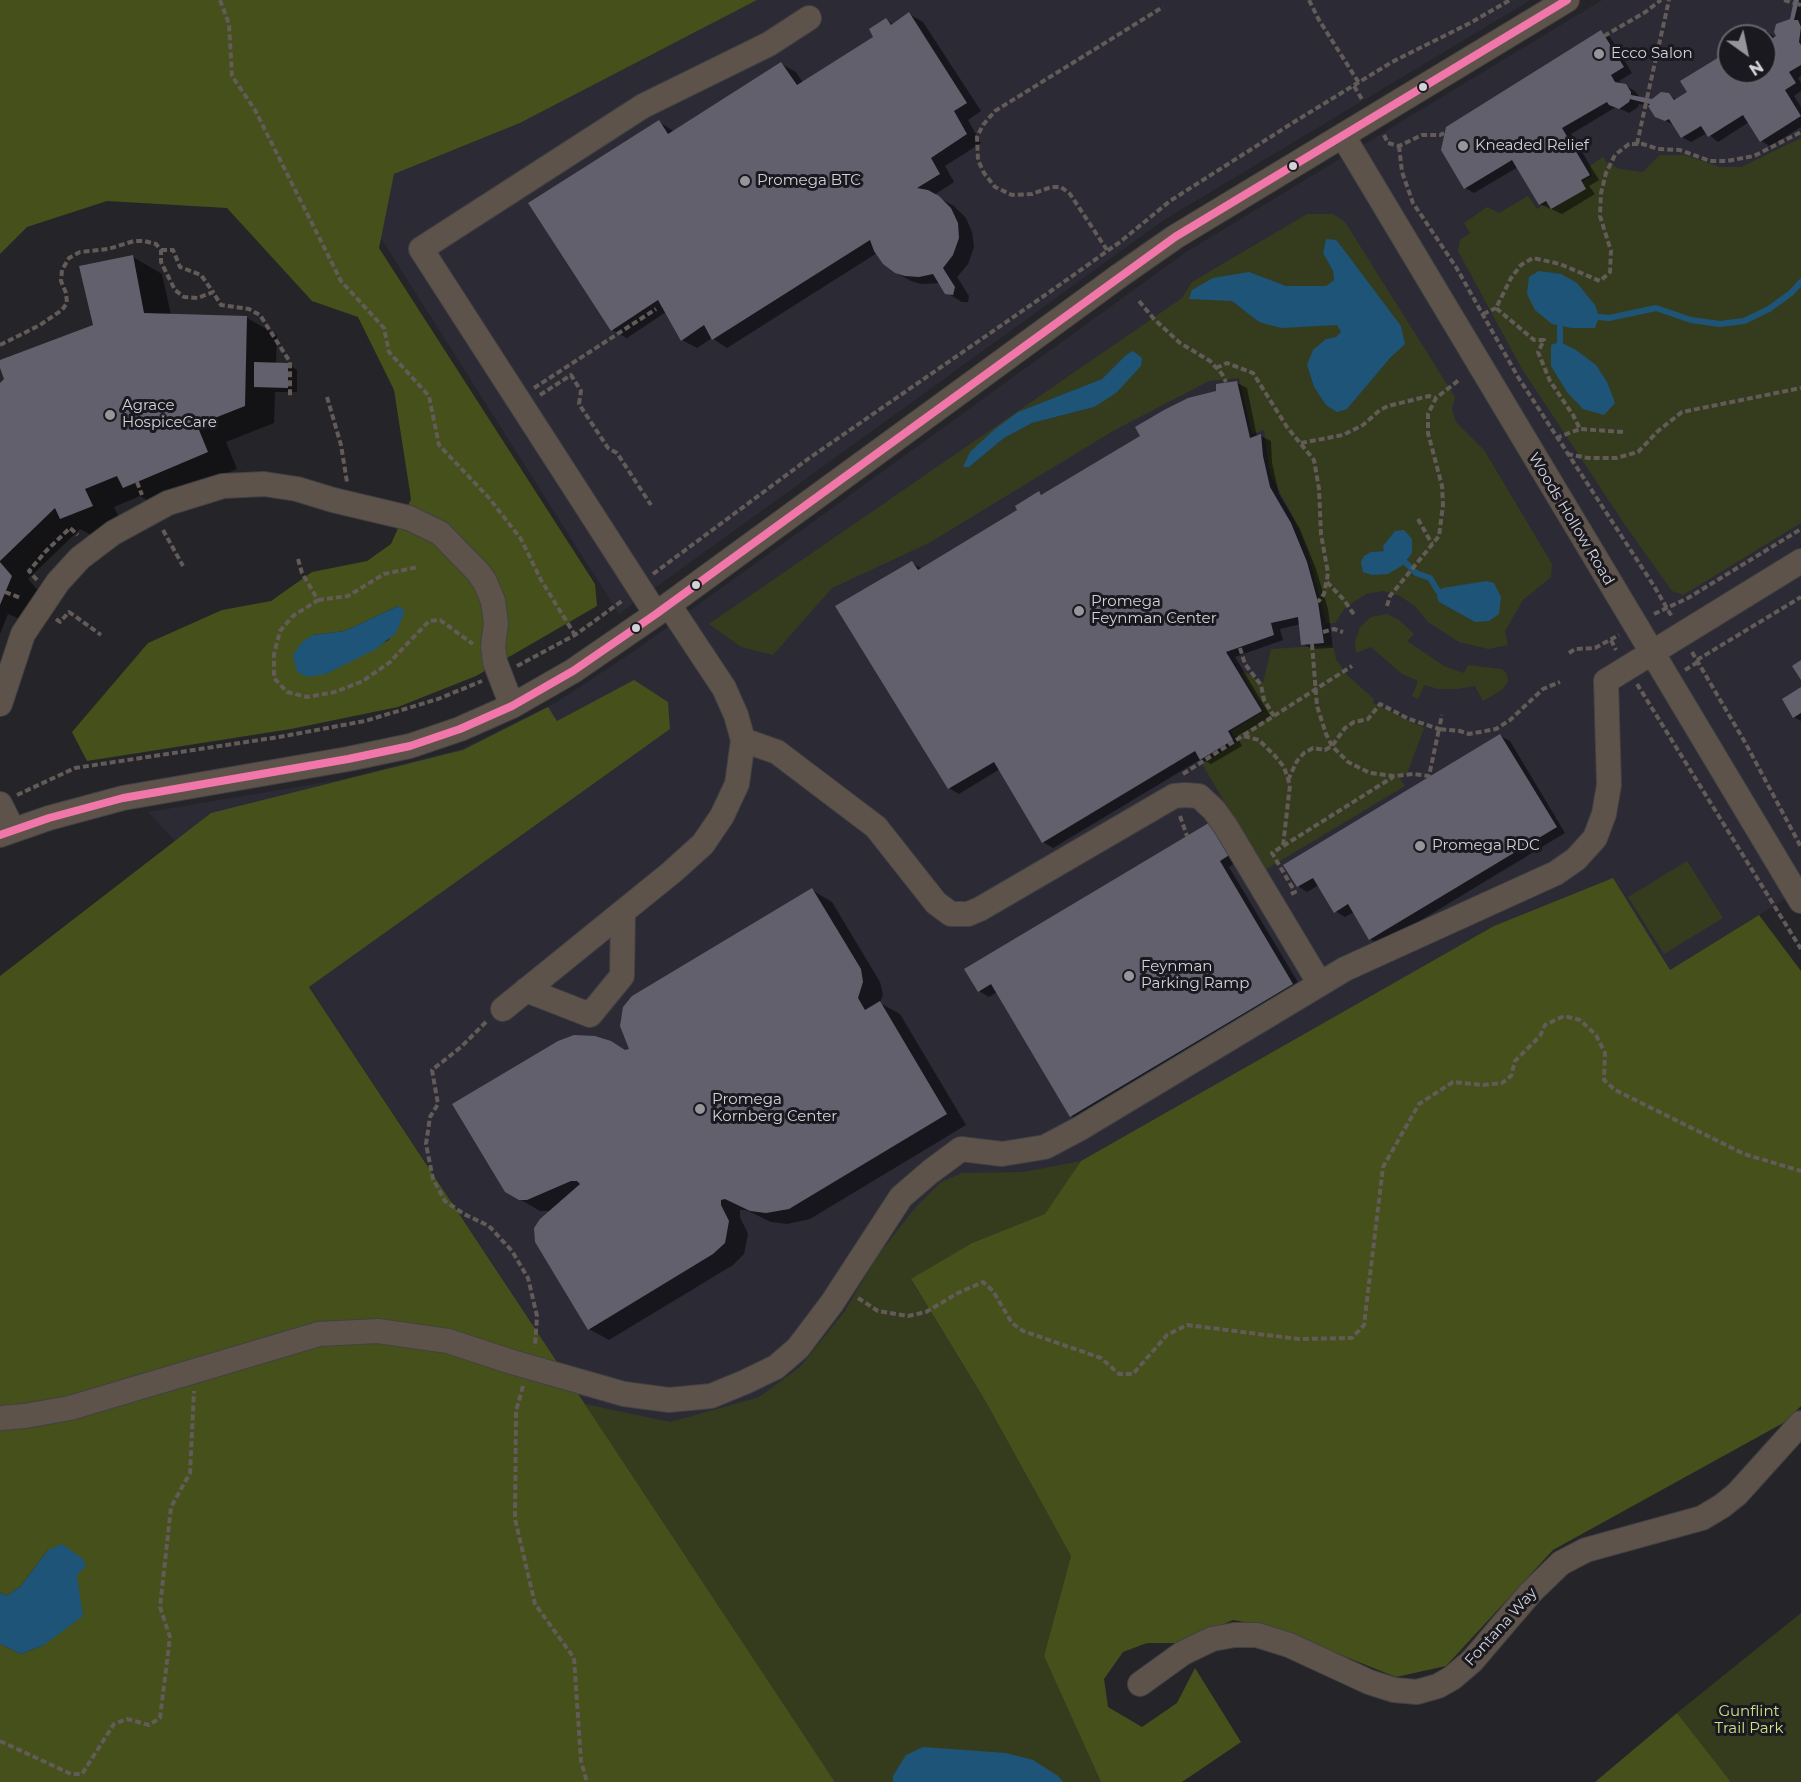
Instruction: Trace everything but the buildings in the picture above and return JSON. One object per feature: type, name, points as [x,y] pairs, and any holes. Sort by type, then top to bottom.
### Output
[{"type":"street","points":[[5,801],[6,833],[123,798],[410,746],[460,729],[512,706],[573,671],[662,609],[1175,237],[1567,0]]},
{"type":"street","points":[[502,1009],[703,844],[722,816],[737,784],[743,740],[736,715],[724,688],[662,609],[421,249],[643,106],[769,44],[809,18]]},
{"type":"street","name":"Woods Hollow Road","points":[[1343,136],[1801,901]]},
{"type":"street","points":[[0,704],[23,634],[58,582],[80,558],[113,533],[168,503],[224,486],[264,484],[297,489],[409,518],[440,533],[457,548],[485,582],[493,601],[496,623],[493,651],[499,674],[512,706]]},
{"type":"street","points":[[0,1418],[70,1408],[319,1334],[378,1331],[448,1341],[528,1367],[624,1394],[669,1400],[711,1396],[745,1382],[776,1367],[798,1348],[842,1288],[901,1197],[961,1149],[1002,1154],[1046,1147],[1345,969],[1556,873],[1576,859],[1594,838],[1604,814],[1609,785],[1606,681],[1801,561]]},
{"type":"street","points":[[743,740],[777,752],[876,827],[936,903],[951,914],[968,914],[980,909],[1174,796],[1199,796],[1214,810],[1320,984]]},
{"type":"street","points":[[526,990],[590,1016],[622,976],[623,912]]},
{"type":"street","name":"Fontana Way","points":[[1140,1684],[1182,1653],[1212,1639],[1234,1635],[1257,1635],[1289,1645],[1369,1682],[1394,1690],[1417,1692],[1438,1686],[1452,1678],[1472,1661],[1530,1593],[1561,1563],[1586,1550],[1702,1518],[1737,1494],[1801,1423]]},
{"type":"path","points":[[220,0],[229,24],[232,76],[255,110],[341,281],[384,328],[389,352],[429,396],[439,445],[489,498],[521,539],[541,580],[576,635]]},
{"type":"path","points":[[1309,0],[1319,20],[1359,82]]},
{"type":"path","points":[[658,570],[808,459],[1107,250],[1179,195],[1392,62],[1472,22],[1510,0]]},
{"type":"path","points":[[1604,36],[1644,13],[1661,0]]},
{"type":"path","points":[[1637,144],[1669,0]]},
{"type":"path","points":[[1784,0],[1798,4]]},
{"type":"path","points":[[1107,250],[1070,194],[1061,187],[1032,194],[1012,195],[995,187],[984,173],[978,160],[977,137],[983,125],[995,111],[1163,7]]},
{"type":"path","points":[[1354,86],[1367,107]]},
{"type":"path","points":[[1381,130],[1389,143],[1399,146],[1422,135],[1444,133]]},
{"type":"path","points":[[1483,314],[1496,308],[1521,265],[1533,258],[1560,264],[1599,281],[1610,272],[1611,251],[1600,216],[1601,193],[1606,173],[1615,156],[1629,144],[1680,150],[1710,161],[1727,161],[1754,156],[1801,132]]},
{"type":"path","points":[[1399,146],[1401,172],[1413,203],[1456,267],[1518,377],[1556,438],[1666,607],[1688,598],[1801,529]]},
{"type":"path","points":[[0,345],[40,325],[62,310],[68,303],[61,281],[62,270],[69,258],[80,252],[108,249],[134,241],[156,244],[161,250],[161,262],[175,290],[184,297],[198,298],[213,292]]},
{"type":"path","points":[[161,250],[173,250],[180,267],[201,275],[221,305],[249,309],[260,315],[290,362],[290,398]]},
{"type":"path","points":[[1139,301],[1154,319],[1180,343],[1210,361],[1226,382]]},
{"type":"path","points":[[1496,308],[1534,340],[1544,340],[1538,352],[1550,381],[1574,415],[1580,429]]},
{"type":"path","points":[[651,505],[579,404],[581,391],[571,375],[538,397],[533,389],[656,309]]},
{"type":"path","points":[[1216,368],[1227,363],[1240,366],[1253,373],[1287,427],[1314,460],[1319,489],[1321,534],[1328,573],[1324,594],[1318,602]]},
{"type":"path","points":[[1387,606],[1390,596],[1439,536],[1443,505],[1442,486],[1428,433],[1428,414],[1436,398],[1459,380]]},
{"type":"path","points":[[1567,454],[1588,458],[1616,458],[1638,452],[1658,431],[1682,412],[1801,388]]},
{"type":"path","points":[[1301,443],[1344,435],[1363,425],[1388,406],[1429,396],[1436,398]]},
{"type":"path","points":[[327,397],[341,445],[347,482],[340,482]]},
{"type":"path","points":[[1556,438],[1580,429],[1623,432]]},
{"type":"path","points":[[1418,519],[1432,544]]},
{"type":"path","points":[[170,542],[183,566]]},
{"type":"path","points":[[298,559],[302,573],[318,600]]},
{"type":"path","points":[[418,567],[384,574],[348,596],[318,600],[293,616],[280,631],[274,654],[274,678],[287,692],[307,697],[335,692],[363,681],[390,662],[429,621],[440,620],[469,643],[493,651]]},
{"type":"path","points":[[1327,582],[1355,616]]},
{"type":"path","points":[[1801,597],[1697,660],[1746,744],[1801,847]]},
{"type":"path","points":[[509,670],[576,635],[622,601]]},
{"type":"path","points":[[40,607],[60,622],[69,612],[101,635]]},
{"type":"path","points":[[1323,632],[1335,630],[1343,632]]},
{"type":"path","points":[[1569,653],[1575,649],[1595,648],[1611,640],[1801,949]]},
{"type":"path","points":[[1312,644],[1317,706],[1332,746],[1348,762],[1370,773],[1429,776],[1442,715]]},
{"type":"path","points":[[1240,648],[1245,664],[1261,686],[1264,700],[1274,716]]},
{"type":"path","points":[[1187,836],[1169,783],[1352,666]]},
{"type":"path","points":[[5,801],[75,768],[364,722],[438,699],[489,678]]},
{"type":"path","points":[[1284,767],[1313,748],[1326,750],[1346,728],[1354,722],[1368,719],[1380,704],[1409,719],[1439,729],[1469,734],[1496,729],[1510,720],[1543,689],[1560,682]]},
{"type":"path","points":[[1244,736],[1259,740],[1284,767],[1290,793],[1283,846]]},
{"type":"path","points":[[1288,780],[1296,761]]},
{"type":"path","points":[[1273,905],[1295,892],[1272,853],[1394,776]]},
{"type":"path","points":[[502,1009],[432,1070],[438,1104],[430,1117],[426,1144],[432,1179],[445,1201],[464,1214],[489,1226],[513,1251],[528,1278],[537,1316],[537,1343],[516,1411],[515,1519],[535,1604],[574,1658],[581,1761],[587,1782]]},
{"type":"path","points":[[842,1288],[878,1311],[908,1316],[926,1312],[958,1293],[983,1282],[993,1291],[1012,1323],[1023,1331],[1101,1358],[1119,1374],[1133,1374],[1167,1335],[1186,1325],[1299,1339],[1352,1338],[1364,1325],[1383,1167],[1419,1104],[1454,1082],[1483,1085],[1502,1083],[1511,1076],[1515,1061],[1540,1036],[1545,1025],[1564,1016],[1580,1020],[1596,1035],[1605,1053],[1604,1080],[1615,1090],[1744,1154],[1801,1171]]},
{"type":"path","points":[[0,1741],[71,1774],[82,1774],[114,1724],[127,1719],[149,1725],[160,1718],[170,1637],[160,1607],[171,1507],[190,1473],[195,1398],[193,1371]]},
{"type":"shaded area","points":[[757,0],[1531,0],[1164,220],[619,614],[351,191],[520,123]]},
{"type":"shaded area","points":[[1602,0],[1801,0],[1801,889],[1670,970],[1123,1652],[1104,1679],[1108,1707],[1142,1727],[1177,1703],[1195,1668],[1241,1742],[1182,1782],[835,1782],[309,986],[148,812],[338,780],[461,749],[555,703],[637,649],[1186,252]]},
{"type":"green space","points":[[0,0],[757,0],[520,123],[394,174],[379,248],[595,584],[597,606],[476,676],[398,707],[291,729],[87,761],[72,732],[148,643],[222,610],[271,601],[312,572],[367,561],[391,544],[411,499],[394,390],[358,317],[312,301],[227,208],[107,201],[27,227],[0,254]],"holes":[[[398,606],[389,640],[326,674],[313,635],[345,631]]]},
{"type":"green space","points":[[1801,138],[1801,523],[1683,595],[1672,591],[1625,525],[1522,369],[1458,251],[1460,240],[1470,233],[1464,223],[1487,207],[1499,213],[1528,196],[1537,209],[1592,176],[1589,166],[1603,157],[1607,163],[1620,169],[1643,172],[1660,155],[1684,155],[1720,167],[1741,167]],"holes":[[[1561,274],[1595,328],[1587,327]]]},
{"type":"green space","points":[[1307,214],[1333,214],[1345,222],[1455,397],[1452,409],[1456,422],[1484,450],[1552,564],[1551,577],[1523,600],[1505,631],[1508,645],[1488,649],[1459,642],[1428,622],[1416,607],[1400,596],[1383,591],[1366,594],[1345,608],[1335,623],[1326,623],[1308,553],[1292,515],[1270,474],[1264,430],[1252,434],[1239,378],[1209,381],[1113,431],[929,543],[832,588],[773,655],[741,647],[709,624],[1182,298],[1192,282]],"holes":[[[1326,239],[1405,343],[1347,409],[1326,405],[1314,387],[1307,365],[1326,339],[1336,337],[1341,332],[1337,325],[1259,322],[1232,301],[1248,273],[1287,286],[1326,286],[1334,280],[1333,271],[1323,253]],[[1126,355],[1094,407],[1032,423],[1004,438],[969,467],[1018,412],[1102,379]],[[1393,535],[1412,553],[1403,565],[1371,552],[1384,551],[1384,546]],[[1486,581],[1475,622],[1439,602],[1472,584]]]},
{"type":"green space","points":[[1387,614],[1399,620],[1414,634],[1407,641],[1444,666],[1464,673],[1468,665],[1502,669],[1507,674],[1508,682],[1502,690],[1483,701],[1475,686],[1438,689],[1424,685],[1418,699],[1412,696],[1418,681],[1402,674],[1371,647],[1356,653],[1355,641],[1360,627],[1371,617]]},
{"type":"green space","points":[[1333,645],[1336,659],[1347,675],[1374,699],[1373,703],[1424,728],[1408,771],[1400,779],[1405,786],[1265,870],[1202,764],[1237,742],[1231,731],[1264,711],[1241,672],[1263,683],[1271,649]]},
{"type":"green space","points":[[634,680],[668,702],[670,729],[309,987],[835,1782],[0,1782],[0,1644],[21,1654],[44,1645],[48,1550],[20,1587],[6,1596],[0,1592],[0,976],[211,813],[463,750],[548,707],[557,721]]},
{"type":"green space","points":[[1687,861],[1723,918],[1664,954],[1628,897]]},
{"type":"green space","points":[[1613,878],[1670,970],[1759,915],[1801,971],[1801,1406],[1785,1422],[1553,1550],[1446,1666],[1396,1677],[1271,1627],[1233,1620],[1180,1643],[1147,1643],[1123,1652],[1104,1679],[1108,1707],[1142,1727],[1177,1703],[1195,1668],[1241,1742],[1182,1782],[1101,1782],[1044,1656],[1071,1556],[986,1402],[911,1279],[972,1243],[1045,1214],[1081,1161],[1494,926]]},
{"type":"green space","points":[[1081,1161],[1046,1214],[972,1243],[911,1280],[986,1402],[1071,1556],[1044,1656],[1101,1782],[835,1782],[585,1404],[670,1422],[759,1397],[800,1367],[845,1311],[876,1258],[914,1209],[941,1182],[962,1173],[1023,1172]]},
{"type":"green space","name":"Gunflint Trail Park","points":[[1801,1613],[1801,1782],[1731,1782],[1677,1713]]},
{"type":"green space","points":[[1677,1713],[1731,1782],[1595,1782]]},
{"type":"water","points":[[1326,239],[1336,240],[1344,250],[1401,326],[1405,344],[1390,358],[1347,409],[1337,412],[1326,405],[1314,387],[1307,365],[1313,350],[1326,339],[1336,337],[1341,332],[1337,325],[1281,328],[1259,322],[1232,301],[1189,299],[1192,290],[1213,278],[1249,272],[1286,286],[1326,286],[1334,280],[1333,271],[1323,253]]},
{"type":"water","points":[[1539,271],[1561,274],[1577,283],[1595,305],[1599,317],[1595,328],[1572,328],[1552,324],[1535,310],[1527,294],[1529,277]]},
{"type":"water","points":[[1560,342],[1576,350],[1596,365],[1607,382],[1615,403],[1604,415],[1583,409],[1567,392],[1551,366],[1551,345]]},
{"type":"water","points":[[1133,351],[1142,358],[1141,366],[1116,393],[1094,407],[1032,423],[1004,438],[969,467],[963,467],[970,452],[1018,412],[1102,379]]},
{"type":"water","points":[[1404,530],[1412,539],[1412,553],[1403,565],[1388,574],[1372,575],[1363,572],[1361,562],[1364,556],[1371,552],[1384,551],[1383,546],[1395,531]]},
{"type":"water","points":[[1486,581],[1494,583],[1501,597],[1499,614],[1489,621],[1475,622],[1439,602],[1438,591],[1443,588]]},
{"type":"water","points":[[398,606],[405,611],[396,633],[376,649],[326,674],[308,677],[297,672],[293,655],[302,642],[313,635],[345,631]]},
{"type":"water","points":[[62,1544],[83,1559],[86,1566],[77,1575],[83,1616],[44,1645],[21,1654],[0,1644],[0,1592],[6,1596],[20,1587],[48,1550]]},
{"type":"water","points":[[923,1747],[1006,1753],[1033,1760],[1058,1776],[1063,1782],[893,1782],[893,1776],[906,1755]]},
{"type":"waterway","points":[[1599,317],[1609,318],[1656,308],[1691,320],[1720,324],[1744,321],[1769,309],[1791,293],[1801,282]]},
{"type":"waterway","points":[[1560,326],[1560,342]]},
{"type":"waterway","points":[[1405,562],[1416,573],[1430,578],[1438,591]]},
{"type":"transit line","points":[[0,835],[49,818],[123,798],[410,746],[460,729],[512,706],[573,671],[656,614],[1175,237],[1567,0]]},
{"type":"place","name":"Ecco Salon","points":[[1599,54]]},
{"type":"place","name":"Kneaded Relief","points":[[1463,146]]},
{"type":"place","name":"Promega BTC","points":[[745,181]]},
{"type":"place","name":"Agrace HospiceCare","points":[[110,415]]},
{"type":"place","name":"Promega Feynman Center","points":[[1079,611]]},
{"type":"place","name":"Promega RDC","points":[[1420,846]]},
{"type":"place","name":"Feynman Parking Ramp","points":[[1129,976]]},
{"type":"place","name":"Promega Kornberg Center","points":[[700,1109]]}]
